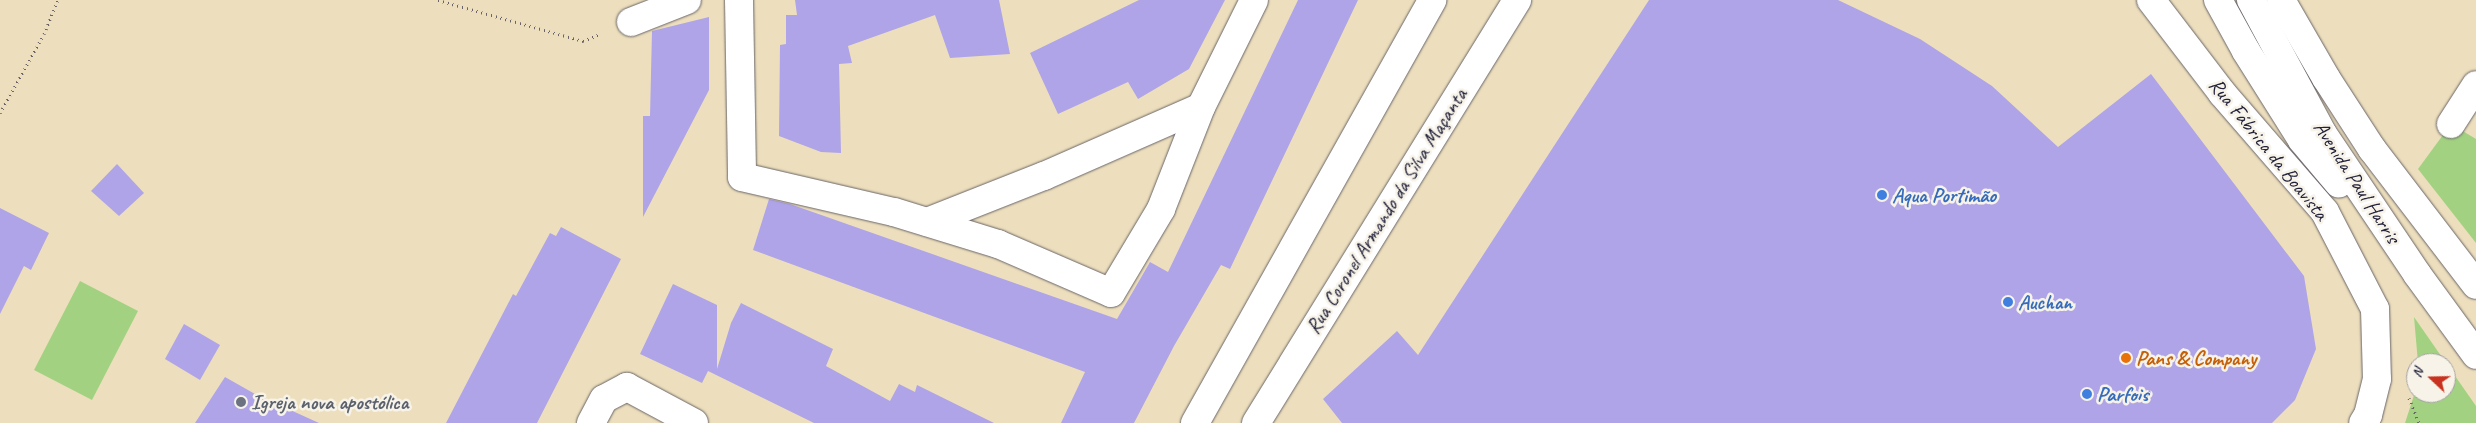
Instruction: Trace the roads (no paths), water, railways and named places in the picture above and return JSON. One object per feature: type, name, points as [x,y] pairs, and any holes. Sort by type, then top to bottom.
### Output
[{"type":"main road","points":[[631,22],[687,0]]},
{"type":"main road","points":[[739,0],[742,177],[927,222],[998,244],[1112,293],[1161,209],[1201,107],[1254,0]]},
{"type":"main road","points":[[1195,423],[1432,0]]},
{"type":"main road","name":"Rua Coronel Armando da Silva Maçanta","points":[[1256,423],[1517,0]]},
{"type":"main road","name":"Rua Fábrica da Boavista","points":[[2151,0],[2222,92],[2326,212],[2375,309],[2377,380],[2368,415],[2362,423]]},
{"type":"main road","points":[[2218,0],[2246,51],[2302,140],[2416,274]]},
{"type":"main road","name":"Avenida Paul Harris","points":[[2251,0],[2324,134],[2416,274],[2476,355]]},
{"type":"main road","name":"Avenida Paul Harris","points":[[2281,0],[2326,78],[2372,149],[2476,284]]},
{"type":"main road","points":[[2292,0],[2326,78]]},
{"type":"main road","points":[[2451,124],[2476,85]]},
{"type":"main road","points":[[927,222],[1044,176],[1201,107]]},
{"type":"main road","points":[[591,423],[604,398],[627,387],[694,423]]},
{"type":"place","name":"Aqua Portimão","points":[[1882,195]]},
{"type":"place","name":"Auchan","points":[[2008,302]]},
{"type":"place","name":"Pans & Company","points":[[2126,358]]},
{"type":"place","name":"Parfois","points":[[2087,394]]},
{"type":"place","name":"Igreja nova apostólica","points":[[241,402]]}]
